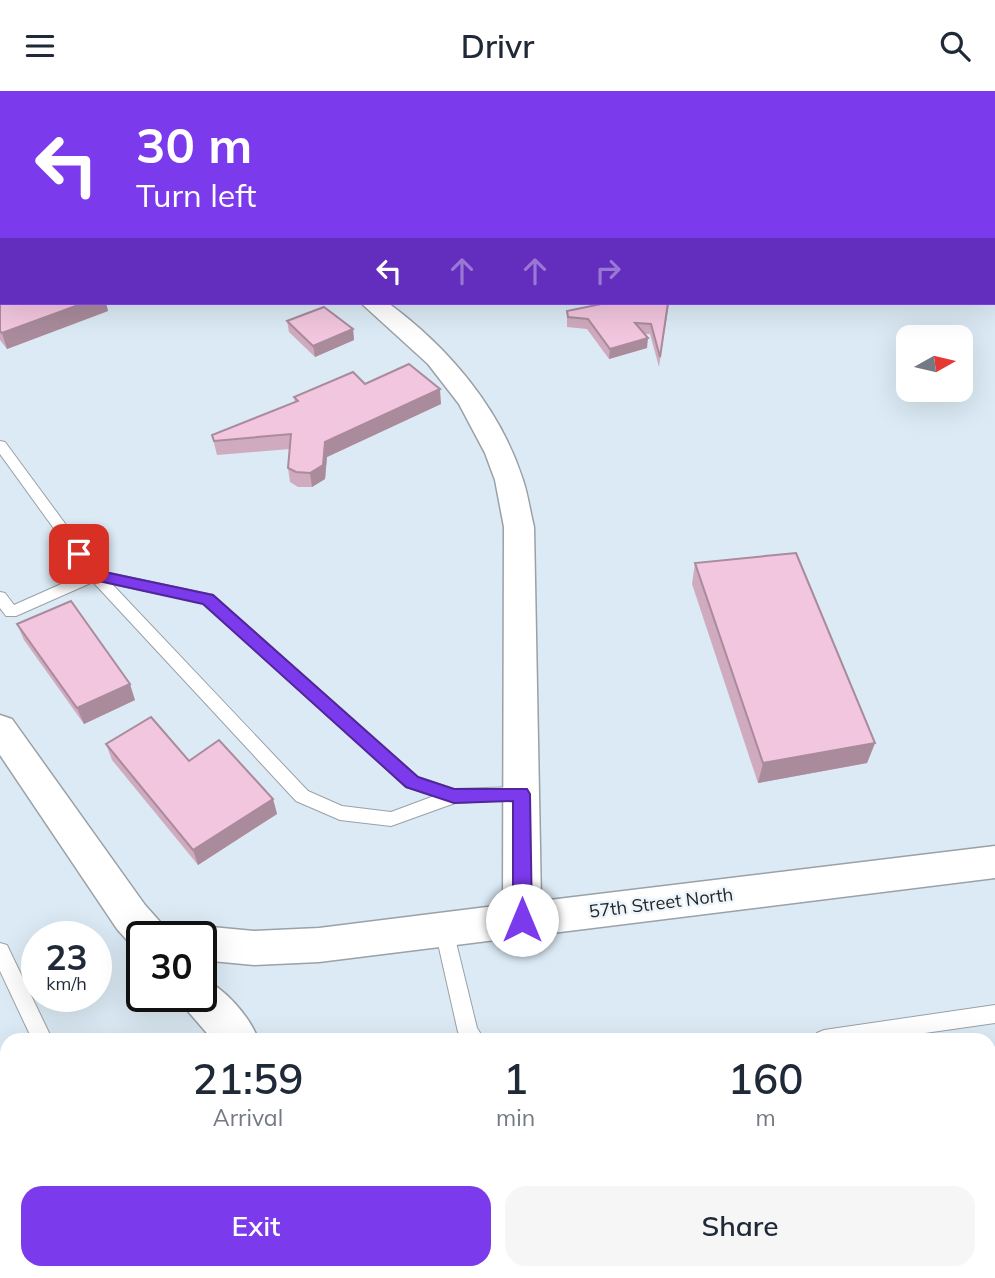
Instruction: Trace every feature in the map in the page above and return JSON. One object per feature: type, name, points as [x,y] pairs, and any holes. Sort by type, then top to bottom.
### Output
[{"type":"street","points":[[375,305],[422,343],[461,386],[487,427],[509,481],[519,527],[522,920]]},
{"type":"street","points":[[0,728],[135,921]]},
{"type":"street","name":"57th Street North","points":[[217,945],[254,948],[320,945],[995,862]]},
{"type":"street","points":[[214,1012],[233,1033]]},
{"type":"lane","points":[[0,445],[95,575],[302,796],[340,813],[391,819],[454,796],[521,794]]},
{"type":"lane","points":[[0,597],[11,612],[95,575],[208,599],[412,782],[454,796]]},
{"type":"lane","points":[[444,930],[469,1033]]},
{"type":"lane","points":[[1,956],[39,1033]]},
{"type":"lane","points":[[865,1033],[995,1014]]},
{"type":"shaded area","points":[[0,305],[995,305],[995,1033],[0,1033]]},
{"type":"building","points":[[0,305],[79,305],[2,333]]},
{"type":"building","points":[[596,305],[668,305],[660,357],[651,324],[635,323],[648,338],[610,349],[588,319],[568,317],[567,311]]},
{"type":"building","points":[[324,307],[353,329],[313,346],[287,321]]},
{"type":"building","points":[[409,364],[440,389],[325,442],[323,465],[310,473],[296,472],[288,468],[291,434],[214,441],[212,435],[298,401],[294,397],[353,372],[365,384]]},
{"type":"building","points":[[796,553],[875,743],[763,763],[695,563]]},
{"type":"building","points":[[71,601],[130,684],[77,708],[17,624]]},
{"type":"building","points":[[151,717],[189,761],[219,740],[273,799],[193,850],[106,744]]},
{"type":"route","points":[[79,554],[95,575],[208,599],[412,782],[454,796],[521,794],[522,920]]}]
